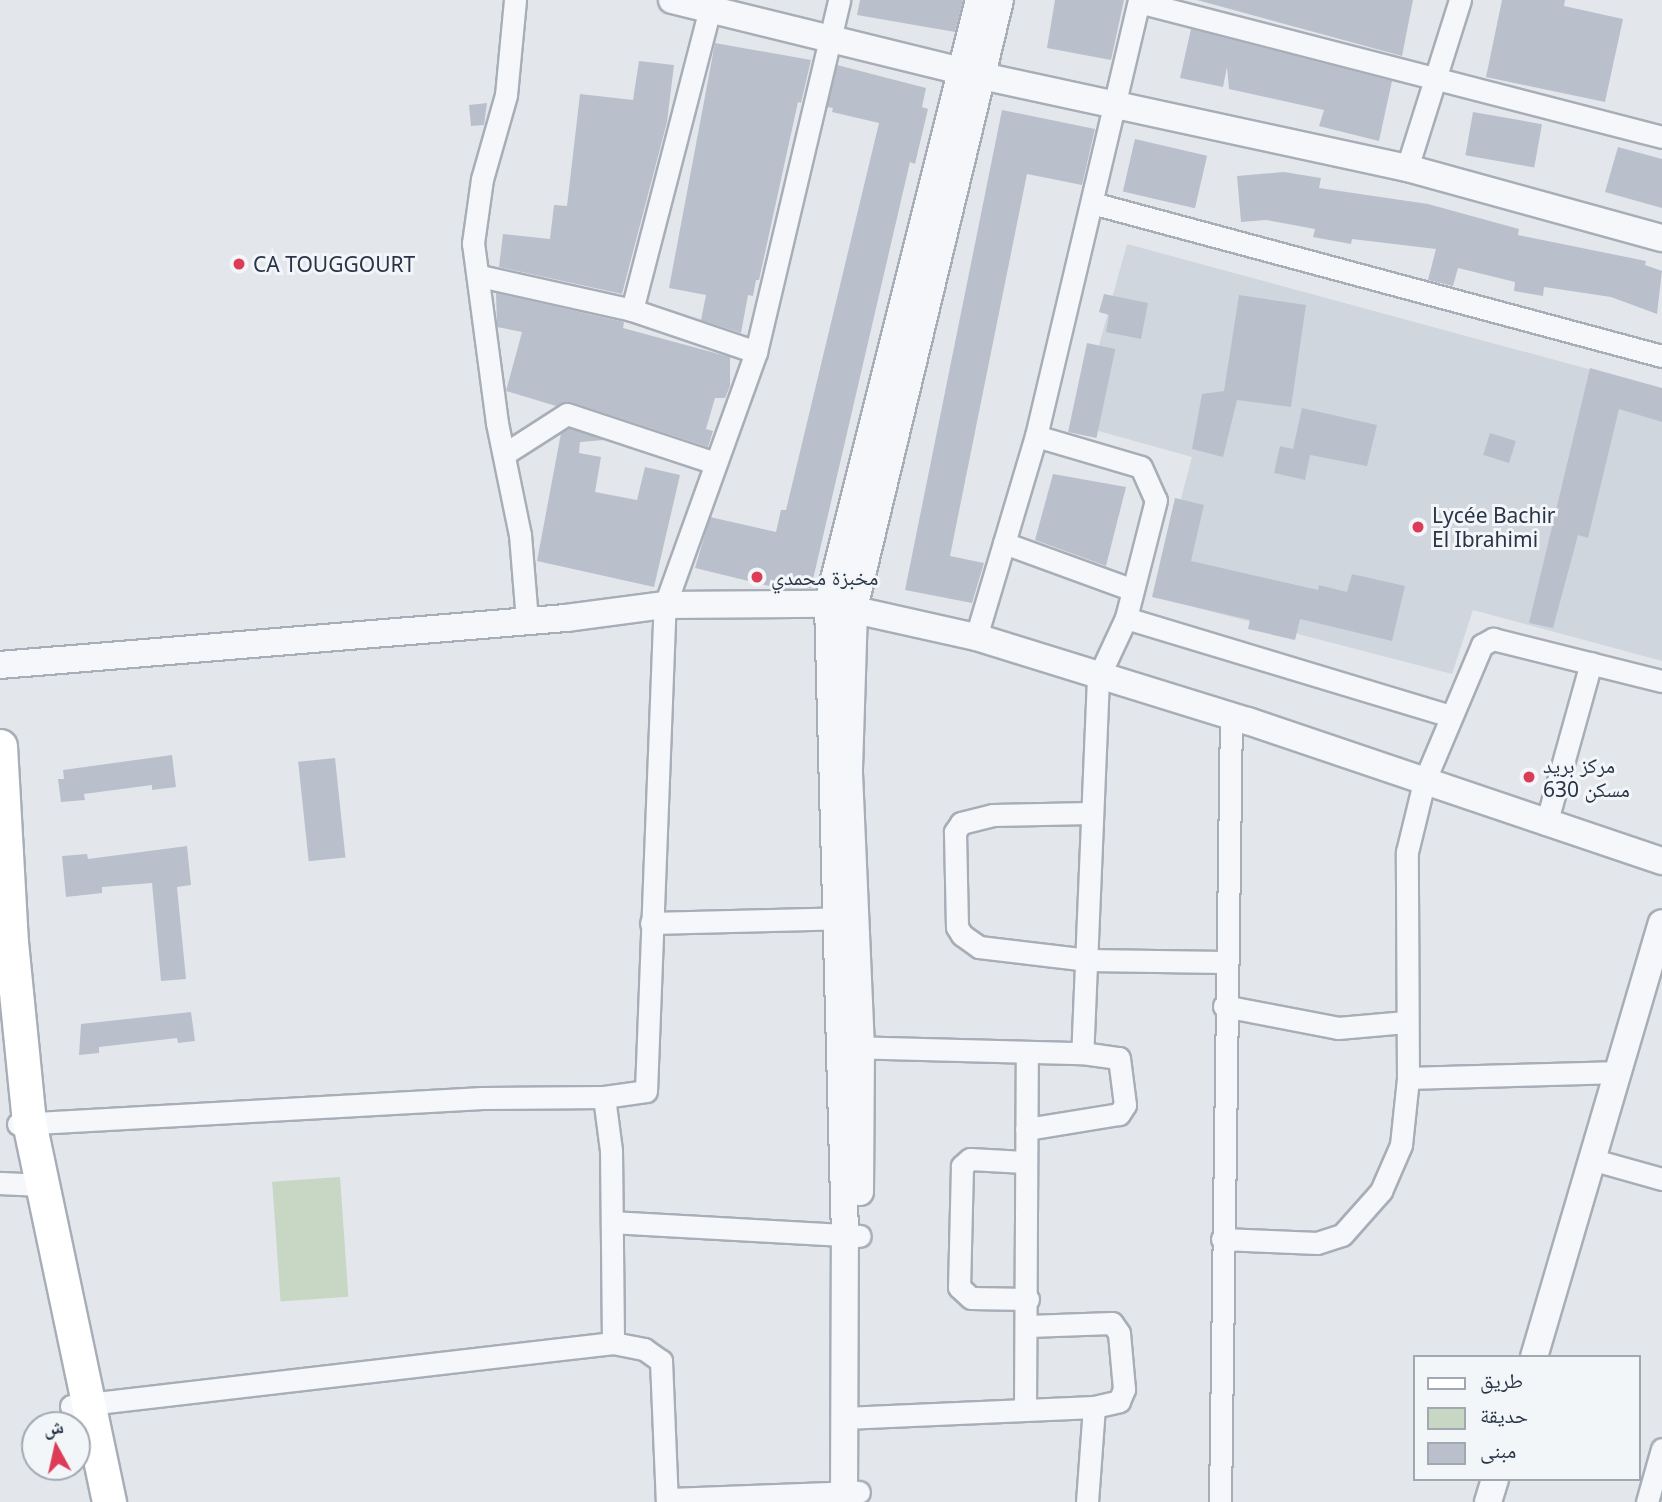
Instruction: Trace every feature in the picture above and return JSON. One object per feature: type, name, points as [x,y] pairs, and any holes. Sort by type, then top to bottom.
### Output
[{"type":"main road","points":[[0,747],[22,1123],[21,1184],[77,1411]]},
{"type":"main road","points":[[0,973],[22,1123]]},
{"type":"main road","points":[[91,1453],[109,1502]]},
{"type":"main road","points":[[88,1481],[91,1502]]},
{"type":"street","points":[[514,0],[506,95],[473,223],[489,368],[506,453],[527,621]]},
{"type":"street","points":[[672,0],[711,6],[829,40],[972,74],[1112,102],[1407,168],[1662,238]]},
{"type":"street","points":[[22,1123],[482,1098],[642,1094],[649,1083],[650,923],[666,605],[756,352],[839,0]]},
{"type":"street","points":[[845,918],[854,608],[972,74],[979,0]]},
{"type":"street","points":[[91,1415],[613,1343],[644,1349],[661,1361],[667,1500],[852,1497],[853,1236],[850,1047],[828,604],[972,74],[1000,0]]},
{"type":"street","points":[[1407,168],[1460,0]]},
{"type":"street","points":[[976,637],[1035,436],[1092,203],[1112,102],[1139,1],[1437,78],[1660,131]]},
{"type":"street","points":[[632,310],[711,6]]},
{"type":"street","points":[[1092,203],[1662,356]]},
{"type":"street","points":[[480,276],[632,310],[756,352]]},
{"type":"street","points":[[506,453],[567,414],[715,463]]},
{"type":"street","points":[[1035,436],[1141,467],[1148,475],[1156,500],[1126,618],[1098,678],[1082,1053]]},
{"type":"street","points":[[1004,543],[1133,590]]},
{"type":"street","points":[[0,664],[527,621],[666,605],[828,604],[976,637],[1098,678],[1231,716],[1662,861]]},
{"type":"street","points":[[1126,618],[1450,716]]},
{"type":"street","points":[[1222,1238],[1317,1243],[1342,1236],[1381,1191],[1401,1145],[1408,1078],[1406,852],[1424,782],[1482,645],[1493,639],[1662,681]]},
{"type":"street","points":[[1546,824],[1591,663]]},
{"type":"street","points":[[1220,1502],[1224,1006],[1231,716]]},
{"type":"street","points":[[1091,813],[970,818],[955,832],[957,927],[962,935],[979,947],[1088,960],[1226,962]]},
{"type":"street","points":[[650,923],[845,918]]},
{"type":"street","points":[[1535,1355],[1662,923]]},
{"type":"street","points":[[1224,1006],[1338,1028],[1406,1022]]},
{"type":"street","points":[[850,1047],[1082,1053],[1119,1058],[1124,1110],[1108,1119],[1026,1129]]},
{"type":"street","points":[[1025,1408],[1028,1326],[1024,1163],[1027,1053]]},
{"type":"street","points":[[1408,1078],[1619,1072]]},
{"type":"street","points":[[604,1097],[611,1150],[613,1343]]},
{"type":"street","points":[[1024,1163],[970,1158],[961,1166],[959,1287],[971,1298],[1028,1299]]},
{"type":"street","points":[[1594,1160],[1662,1179]]},
{"type":"street","points":[[612,1222],[853,1236]]},
{"type":"street","points":[[852,1418],[1025,1408],[1094,1407],[1114,1404],[1122,1396],[1117,1328],[1106,1321],[1028,1326]]},
{"type":"street","points":[[1087,1502],[1094,1407]]},
{"type":"street","points":[[1647,1502],[1655,1463]]},
{"type":"street","points":[[1488,1502],[1494,1481]]},
{"type":"shaded area","name":"Lycée Bachir El Ibrahimi","points":[[1127,244],[1662,389],[1662,661],[1473,610],[1452,674],[1155,597],[1192,457],[1077,425]]},
{"type":"green space","points":[[340,1177],[348,1297],[281,1301],[272,1182]]},
{"type":"building","points":[[860,0],[963,0],[955,32],[857,15]]},
{"type":"building","points":[[1055,0],[1124,0],[1111,60],[1047,48]]},
{"type":"building","points":[[1197,0],[1413,0],[1402,56]]},
{"type":"building","points":[[1502,0],[1565,0],[1564,6],[1623,19],[1605,102],[1486,77]]},
{"type":"building","points":[[1191,29],[1392,81],[1379,141],[1319,126],[1324,110],[1229,89],[1227,67],[1223,87],[1180,78]]},
{"type":"building","points":[[715,43],[811,60],[801,103],[798,102],[759,280],[756,280],[753,296],[748,295],[741,333],[701,320],[706,295],[669,288]]},
{"type":"building","points":[[639,61],[674,65],[667,122],[622,294],[499,267],[503,234],[550,239],[554,205],[567,206],[580,94],[633,100]]},
{"type":"building","points":[[837,65],[926,88],[922,107],[928,109],[915,164],[910,162],[811,588],[782,589],[695,568],[710,517],[776,532],[781,510],[786,510],[879,123],[832,112],[833,108],[827,107]]},
{"type":"building","points":[[487,103],[484,125],[471,126],[469,105]]},
{"type":"building","points":[[1002,110],[1095,129],[1082,185],[1027,174],[950,556],[984,563],[972,603],[905,590]]},
{"type":"building","points":[[1473,112],[1542,124],[1534,167],[1465,155]]},
{"type":"building","points":[[1135,139],[1207,156],[1195,208],[1123,192]]},
{"type":"building","points":[[1618,147],[1662,159],[1662,208],[1605,192]]},
{"type":"building","points":[[1284,172],[1321,178],[1319,188],[1428,204],[1519,229],[1518,235],[1646,261],[1645,265],[1662,271],[1657,314],[1611,297],[1544,287],[1543,296],[1514,291],[1515,282],[1458,268],[1453,286],[1428,280],[1436,249],[1352,239],[1351,244],[1313,237],[1315,229],[1266,220],[1241,222],[1237,176]]},
{"type":"building","points":[[496,293],[624,322],[623,328],[730,357],[730,386],[725,398],[715,398],[706,429],[713,431],[708,447],[571,402],[556,406],[506,391],[522,332],[497,327]]},
{"type":"building","points":[[1104,294],[1148,303],[1141,339],[1106,332],[1109,315],[1099,312]]},
{"type":"building","points":[[1239,295],[1306,305],[1291,407],[1237,400],[1223,457],[1192,449],[1202,394],[1224,391]]},
{"type":"building","points":[[1087,343],[1115,349],[1096,438],[1068,432]]},
{"type":"building","points":[[1590,368],[1662,388],[1662,422],[1619,409],[1588,538],[1578,535],[1553,628],[1529,623]]},
{"type":"building","points":[[1302,408],[1377,425],[1367,466],[1310,455],[1305,480],[1274,473],[1280,446],[1293,449]]},
{"type":"building","points":[[569,428],[604,440],[580,442],[579,453],[601,457],[595,492],[637,500],[645,467],[680,475],[654,587],[537,561],[561,433]]},
{"type":"building","points":[[1490,433],[1516,441],[1509,463],[1483,455]]},
{"type":"building","points":[[1053,474],[1126,487],[1106,566],[1035,540]]},
{"type":"building","points":[[1175,498],[1204,505],[1191,561],[1318,590],[1319,585],[1347,592],[1352,574],[1405,586],[1392,641],[1300,619],[1295,640],[1248,629],[1250,620],[1152,597]]},
{"type":"building","points":[[172,755],[176,787],[152,790],[152,785],[84,794],[85,800],[61,802],[58,779],[64,779],[63,770]]},
{"type":"building","points":[[335,758],[345,857],[309,861],[298,762]]},
{"type":"building","points":[[187,846],[191,885],[177,887],[186,979],[161,981],[152,883],[102,887],[102,893],[66,897],[62,856],[87,854],[88,859]]},
{"type":"building","points":[[191,1012],[195,1041],[178,1043],[177,1038],[99,1047],[99,1053],[79,1055],[81,1024]]},
{"type":"place","name":"CA TOUGGOURT","points":[[239,264]]},
{"type":"place","name":"Lycée Bachir El Ibrahimi","points":[[1418,527]]},
{"type":"place","name":"مخبزة محمدي","points":[[757,577]]},
{"type":"place","name":"مركز بريد 630 مسكن","points":[[1529,777]]}]
